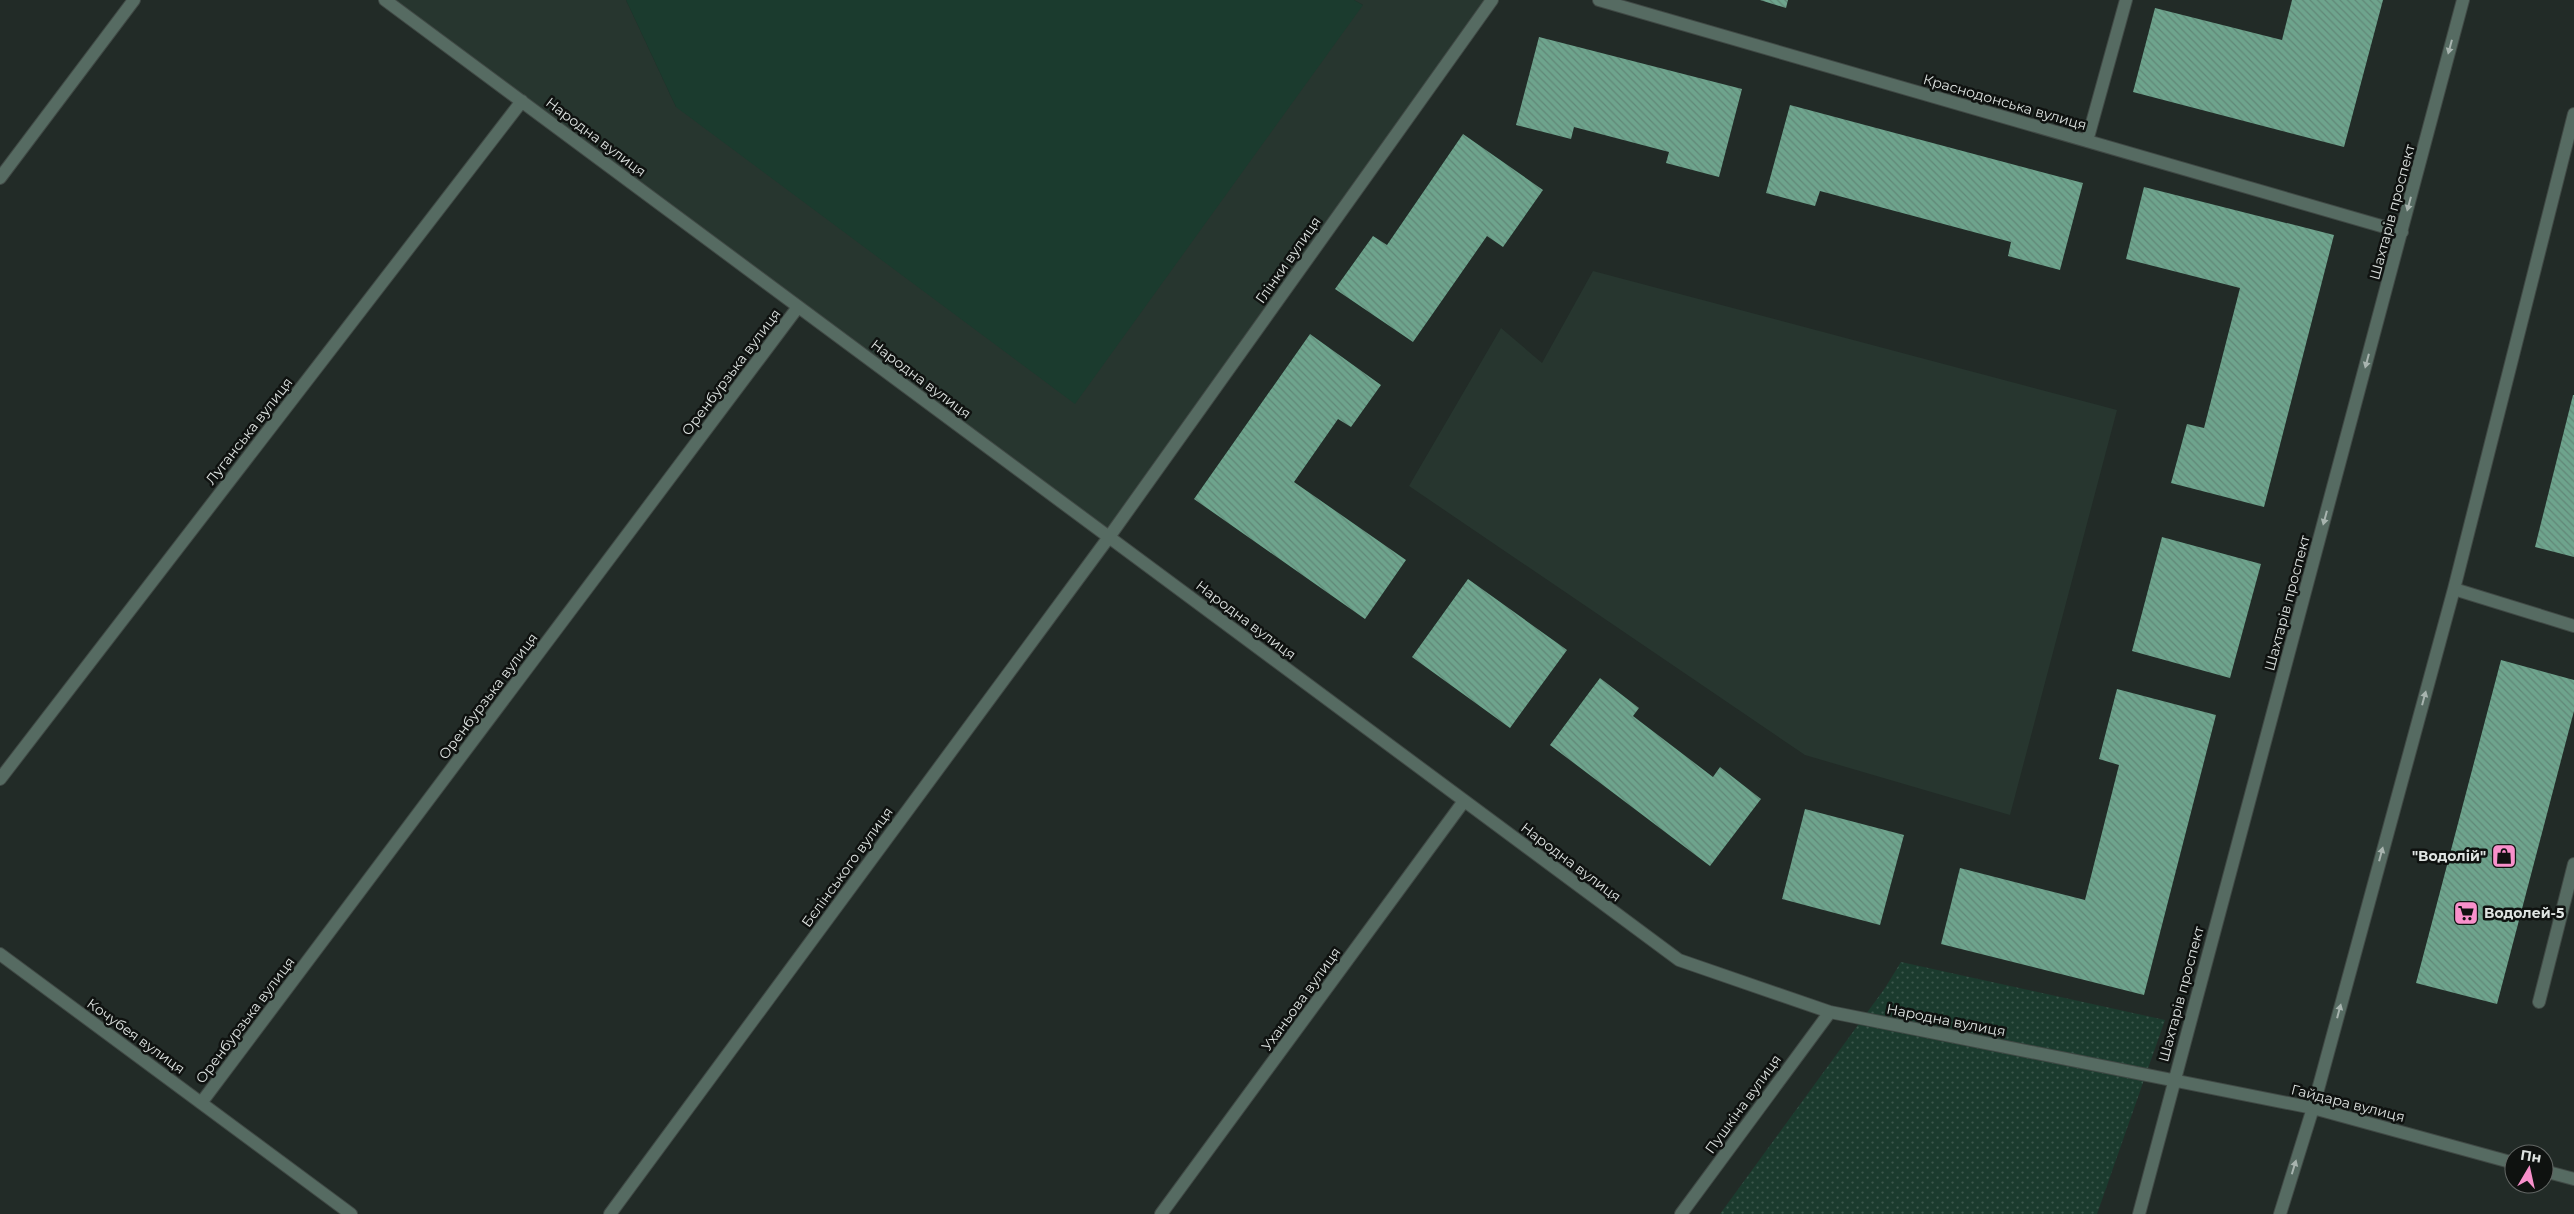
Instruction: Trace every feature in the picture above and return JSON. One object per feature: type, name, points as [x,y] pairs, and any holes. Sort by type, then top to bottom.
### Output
[{"type":"street","points":[[0,178],[134,0]]},
{"type":"street","name":"Народна вулиця","points":[[385,0],[1679,960],[1830,1012],[2174,1081]]},
{"type":"street","name":"Глінки вулиця","points":[[1109,537],[1492,0]]},
{"type":"street","name":"Краснодонська вулиця","points":[[1599,0],[2402,232]]},
{"type":"street","points":[[2087,141],[2126,0]]},
{"type":"street","name":"Шахтарів проспект","points":[[2139,1214],[2463,0]]},
{"type":"street","name":"Луганська вулиця","points":[[0,779],[522,101]]},
{"type":"street","points":[[2280,1214],[2312,1108],[2454,589],[2574,114]]},
{"type":"street","name":"Оренбурзька вулиця","points":[[201,1103],[798,307]]},
{"type":"street","name":"Бєлінського вулиця","points":[[610,1214],[1109,537]]},
{"type":"street","points":[[2454,589],[2574,626]]},
{"type":"street","name":"Уханьова вулиця","points":[[1161,1214],[1464,801]]},
{"type":"street","points":[[2539,1002],[2574,864]]},
{"type":"street","name":"Кочубея вулиця","points":[[0,954],[351,1214]]},
{"type":"street","name":"Пушкіна вулиця","points":[[1681,1214],[1830,1012]]},
{"type":"street","name":"Гайдара вулиця","points":[[2174,1081],[2312,1108],[2504,1160]]},
{"type":"street","points":[[2554,1174],[2574,1180]]},
{"type":"shaded area","points":[[385,0],[626,0],[676,107],[1363,5],[1354,0],[1492,0],[1109,537]]},
{"type":"shaded area","points":[[1593,271],[2117,410],[2010,815],[1805,755],[1409,486],[1501,328],[1542,363]]},
{"type":"green space","points":[[626,0],[1354,0],[1363,5],[1075,404],[676,107]]},
{"type":"green space","points":[[1901,962],[2165,1020],[2097,1214],[1720,1214],[1885,988]]},
{"type":"building","points":[[1760,0],[1788,0],[1786,8]]},
{"type":"building","points":[[2292,0],[2383,0],[2344,147],[2133,92],[2155,8],[2282,40]]},
{"type":"building","points":[[1539,37],[1742,89],[1719,177],[1666,163],[1669,152],[1574,127],[1571,139],[1516,125]]},
{"type":"building","points":[[1790,105],[2083,183],[2060,270],[2008,256],[2011,242],[1820,191],[1815,206],[1766,193]]},
{"type":"building","points":[[1463,134],[1543,190],[1503,247],[1487,236],[1413,342],[1335,289],[1373,236],[1387,245]]},
{"type":"building","points":[[2144,187],[2334,235],[2264,507],[2171,483],[2187,424],[2204,428],[2240,288],[2126,259]]},
{"type":"building","points":[[1310,334],[1381,385],[1351,427],[1338,419],[1294,482],[1406,560],[1365,619],[1194,499]]},
{"type":"building","points":[[2574,395],[2574,557],[2535,547]]},
{"type":"building","points":[[2162,537],[2261,564],[2230,678],[2132,651]]},
{"type":"building","points":[[1468,579],[1567,650],[1510,728],[1412,657]]},
{"type":"building","points":[[2501,660],[2574,680],[2574,711],[2497,1004],[2416,983]]},
{"type":"building","points":[[1600,678],[1639,708],[1633,716],[1713,777],[1720,767],[1761,799],[1710,866],[1550,745]]},
{"type":"building","points":[[2117,689],[2216,715],[2144,995],[1941,944],[1960,868],[2085,900],[2119,765],[2099,759]]},
{"type":"building","points":[[1805,809],[1904,835],[1880,925],[1782,899]]},
{"type":"place","name":"\"Водолій\"","points":[[2504,856]]},
{"type":"place","name":"Водолей-5","points":[[2466,913]]}]
